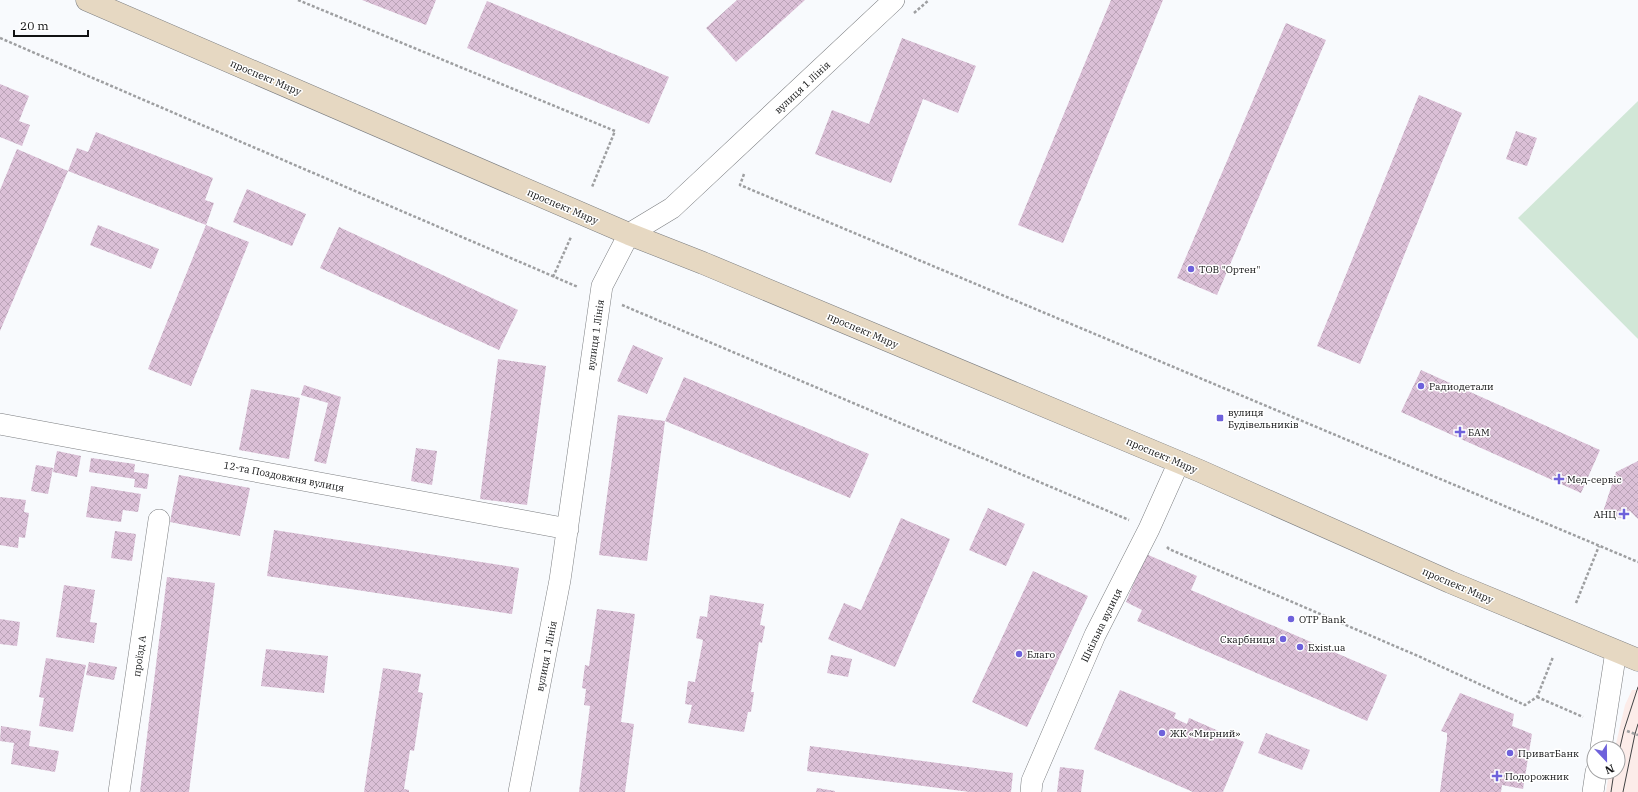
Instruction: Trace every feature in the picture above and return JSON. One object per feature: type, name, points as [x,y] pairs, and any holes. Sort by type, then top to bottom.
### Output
[{"type":"main road","name":"проспект Миру","points":[[87,0],[629,234],[703,263],[1179,462],[1450,582],[1638,660]]},
{"type":"street","name":"вулиця 1 Лінія","points":[[519,792],[560,580],[602,286],[629,234],[672,208],[894,0]]},
{"type":"street","name":"12-та Поздовжня вулиця","points":[[0,424],[568,529]]},
{"type":"street","name":"Шкільна вулиця","points":[[1031,792],[1032,781],[1094,635],[1149,529],[1179,462]]},
{"type":"street","name":"проїзд А","points":[[119,792],[159,520]]},
{"type":"street","points":[[1602,740],[1616,651]]},
{"type":"street","points":[[1593,792],[1595,780]]},
{"type":"path","points":[[298,0],[615,131],[592,187]]},
{"type":"path","points":[[0,38],[553,277],[673,326],[1149,529],[1169,549],[1410,652],[1524,705],[1537,697],[1553,657]]},
{"type":"path","points":[[740,185],[1638,562]]},
{"type":"path","points":[[553,277],[571,237]]},
{"type":"path","points":[[1576,603],[1599,546]]},
{"type":"path","points":[[1537,697],[1590,719]]},
{"type":"shaded area","points":[[1632,690],[1638,690],[1638,792],[1606,792],[1608,780],[1626,780],[1626,740],[1617,740],[1625,705]]},
{"type":"green space","points":[[1638,101],[1638,339],[1518,218]]},
{"type":"building","points":[[362,0],[436,0],[426,25]]},
{"type":"building","points":[[737,0],[805,0],[736,62],[706,28]]},
{"type":"building","points":[[1111,0],[1163,0],[1063,243],[1018,225]]},
{"type":"building","points":[[487,1],[669,77],[649,124],[467,48]]},
{"type":"building","points":[[1286,23],[1326,40],[1217,295],[1177,278]]},
{"type":"building","points":[[902,38],[976,66],[958,113],[923,99],[891,183],[815,154],[832,110],[869,124]]},
{"type":"building","points":[[0,84],[29,96],[19,121],[30,125],[22,146],[0,137]]},
{"type":"building","points":[[1419,95],[1462,113],[1360,364],[1317,346]]},
{"type":"building","points":[[1516,131],[1537,138],[1527,166],[1506,159]]},
{"type":"building","points":[[96,132],[213,178],[205,200],[214,203],[206,225],[68,171],[77,148],[88,152]]},
{"type":"building","points":[[17,149],[68,171],[0,331],[0,190]]},
{"type":"building","points":[[247,189],[306,214],[292,246],[233,222]]},
{"type":"building","points":[[98,225],[159,249],[151,269],[90,245]]},
{"type":"building","points":[[206,225],[249,242],[191,386],[148,369]]},
{"type":"building","points":[[339,227],[518,310],[499,350],[320,268]]},
{"type":"building","points":[[633,345],[663,358],[647,394],[617,381]]},
{"type":"building","points":[[498,359],[546,366],[527,505],[480,499]]},
{"type":"building","points":[[1421,370],[1600,450],[1581,493],[1401,412]]},
{"type":"building","points":[[684,377],[869,454],[850,498],[665,421]]},
{"type":"building","points":[[304,385],[341,397],[326,464],[314,461],[328,403],[301,395]]},
{"type":"building","points":[[251,389],[300,398],[289,459],[239,450]]},
{"type":"building","points":[[618,415],[665,421],[647,561],[599,555]]},
{"type":"building","points":[[416,448],[437,451],[432,485],[411,481]]},
{"type":"building","points":[[57,451],[81,456],[77,477],[53,472]]},
{"type":"building","points":[[91,458],[135,464],[134,472],[149,474],[147,489],[134,487],[135,479],[89,472]]},
{"type":"building","points":[[1638,461],[1638,519],[1631,512],[1623,519],[1603,512],[1616,472]]},
{"type":"building","points":[[36,465],[53,468],[48,494],[31,491]]},
{"type":"building","points":[[179,475],[250,488],[240,536],[170,522]]},
{"type":"building","points":[[91,486],[141,494],[138,512],[123,510],[121,522],[86,517]]},
{"type":"building","points":[[0,497],[26,500],[24,512],[29,513],[25,538],[19,537],[18,548],[0,545]]},
{"type":"building","points":[[988,508],[1025,524],[1006,566],[969,550]]},
{"type":"building","points":[[901,518],[950,539],[895,667],[828,639],[844,603],[861,610]]},
{"type":"building","points":[[274,530],[519,568],[512,614],[267,576]]},
{"type":"building","points":[[115,531],[136,534],[132,561],[111,558]]},
{"type":"building","points":[[1146,554],[1197,576],[1191,590],[1387,675],[1367,721],[1137,621],[1142,610],[1126,602]]},
{"type":"building","points":[[1033,571],[1088,596],[1027,727],[972,702]]},
{"type":"building","points":[[167,577],[215,583],[189,792],[140,792]]},
{"type":"building","points":[[64,585],[95,590],[90,622],[97,623],[94,643],[56,637]]},
{"type":"building","points":[[710,595],[764,604],[760,625],[765,626],[762,643],[759,642],[751,692],[754,692],[751,712],[748,712],[744,732],[688,723],[692,705],[685,704],[688,681],[695,682],[703,640],[696,638],[700,616],[707,617]]},
{"type":"building","points":[[597,609],[635,614],[621,722],[634,724],[625,792],[579,792],[590,706],[584,705],[586,689],[582,688],[585,665],[589,666]]},
{"type":"building","points":[[0,619],[20,622],[17,646],[0,644]]},
{"type":"building","points":[[266,649],[328,656],[324,693],[261,686]]},
{"type":"building","points":[[831,655],[852,659],[848,677],[827,673]]},
{"type":"building","points":[[46,658],[86,665],[73,732],[39,726],[44,698],[39,697]]},
{"type":"building","points":[[89,662],[117,667],[114,680],[86,675]]},
{"type":"building","points":[[383,668],[421,674],[418,692],[423,693],[414,751],[410,750],[404,789],[409,790],[409,792],[364,792]]},
{"type":"building","name":"ЖК «Мирний»","points":[[1120,690],[1176,713],[1174,718],[1187,724],[1189,718],[1244,742],[1223,792],[1193,792],[1094,749]]},
{"type":"building","points":[[1460,693],[1514,714],[1512,726],[1532,734],[1523,789],[1502,785],[1501,792],[1440,792],[1447,739],[1447,733],[1441,731]]},
{"type":"building","points":[[1,726],[31,731],[29,746],[59,751],[55,772],[11,764],[14,743],[0,741]]},
{"type":"building","points":[[1266,733],[1310,750],[1302,770],[1258,753]]},
{"type":"building","points":[[810,746],[1013,773],[1011,792],[970,792],[807,771]]},
{"type":"building","points":[[1060,767],[1084,770],[1081,792],[1057,792]]},
{"type":"building","points":[[817,788],[835,791],[835,792],[816,792]]},
{"type":"tram line","points":[[1622,740],[1638,687]]},
{"type":"tram line","points":[[1623,792],[1638,724]]},
{"type":"tram line","points":[[1611,792],[1613,780]]},
{"type":"place","name":"ТОВ \"Ортен\"","points":[[1191,269]]},
{"type":"place","name":"Радиодетали","points":[[1421,386]]},
{"type":"place","name":"вулиця Будівельників","points":[[1220,418]]},
{"type":"place","name":"БАМ","points":[[1460,432]]},
{"type":"place","name":"Мед-сервіс","points":[[1559,479]]},
{"type":"place","name":"АНЦ","points":[[1624,514]]},
{"type":"place","name":"OTP Bank","points":[[1291,619]]},
{"type":"place","name":"Скарбниця","points":[[1283,639]]},
{"type":"place","name":"Exist.ua","points":[[1300,647]]},
{"type":"place","name":"Благо","points":[[1019,654]]},
{"type":"place","name":"ЖК «Мирний»","points":[[1162,733]]},
{"type":"place","name":"ПриватБанк","points":[[1510,753]]},
{"type":"place","name":"Подорожник","points":[[1497,776]]}]
